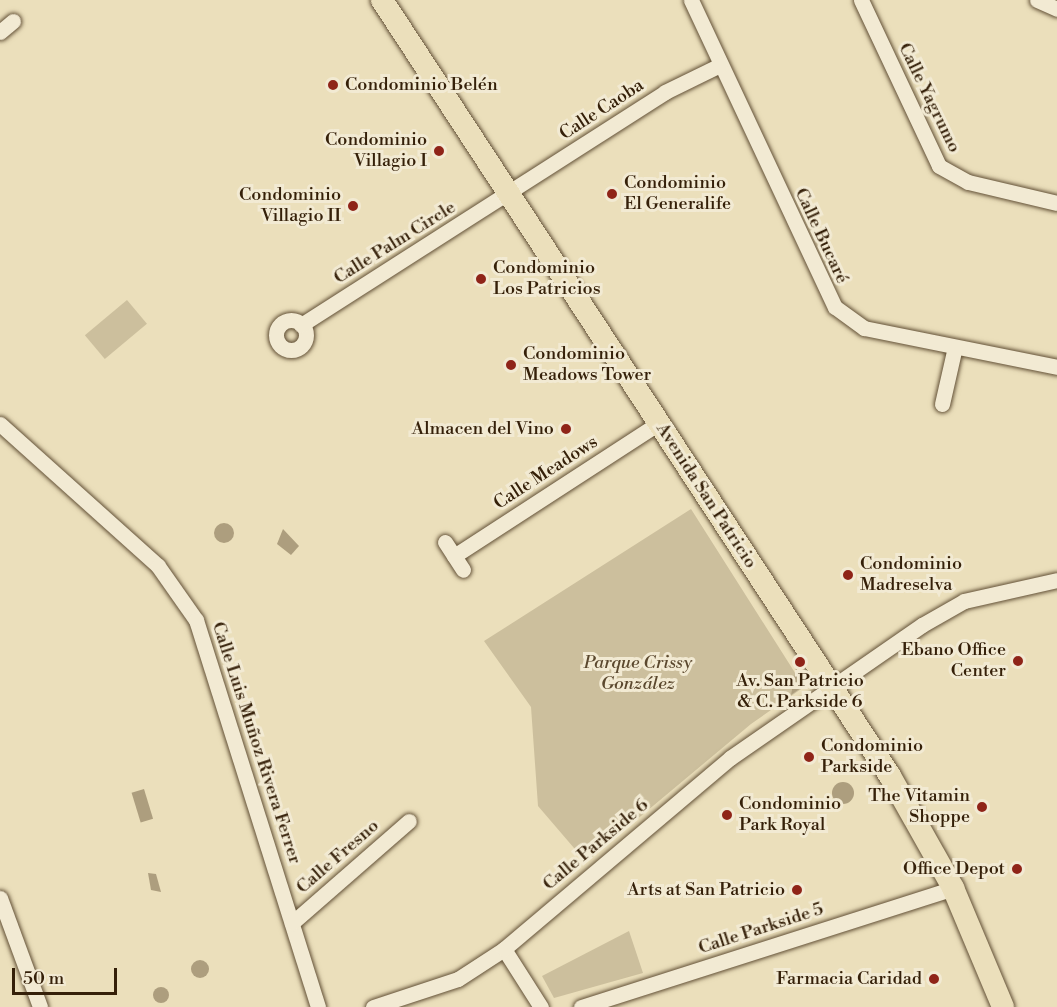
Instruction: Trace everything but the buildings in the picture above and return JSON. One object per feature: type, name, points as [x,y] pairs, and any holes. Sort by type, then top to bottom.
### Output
[{"type":"main road","name":"Avenida San Patricio","points":[[382,0],[890,776],[952,888],[1004,1007]]},
{"type":"street","name":"Calle Bucaré","points":[[692,0],[720,65],[835,307],[864,328],[1057,367]]},
{"type":"street","name":"Calle Yagrumo","points":[[861,0],[939,166],[968,182],[1057,203]]},
{"type":"street","points":[[1037,0],[1057,9]]},
{"type":"street","points":[[0,32],[13,21]]},
{"type":"street","name":"Calle Caoba","points":[[509,193],[665,92],[720,65]]},
{"type":"street","name":"Calle Palm Circle","points":[[301,325],[509,193]]},
{"type":"street","points":[[942,404],[955,347]]},
{"type":"street","name":"Calle Meadows","points":[[454,556],[659,423]]},
{"type":"street","name":"Calle Luis Muñoz Rivera Ferrer","points":[[0,424],[158,566],[196,620],[318,1007]]},
{"type":"street","points":[[445,542],[463,570]]},
{"type":"street","name":"Calle Parkside 6","points":[[374,1007],[458,979],[504,949],[730,758],[830,686],[953,606],[1057,580]]},
{"type":"street","name":"Calle Fresno","points":[[292,923],[409,821]]},
{"type":"street","name":"Calle Parkside 5","points":[[581,1007],[952,888]]},
{"type":"street","points":[[0,898],[40,1007]]},
{"type":"street","points":[[504,949],[541,1007]]},
{"type":"green space","points":[[127,300],[147,324],[105,359],[85,335]]},
{"type":"green space","name":"Parque Crissy González","points":[[691,509],[804,687],[751,724],[586,862],[538,806],[531,707],[484,641]]},
{"type":"green space","points":[[629,931],[643,973],[554,998],[542,976]]},
{"type":"shaded area","points":[[224,523],[231,526],[234,533],[231,540],[224,543],[217,540],[214,533],[217,526]]},
{"type":"shaded area","points":[[283,529],[299,546],[291,555],[277,544]]},
{"type":"shaded area","points":[[796,668],[805,685],[791,695]]},
{"type":"shaded area","points":[[843,782],[851,785],[854,793],[851,801],[843,804],[835,801],[832,793],[835,785]]},
{"type":"shaded area","points":[[144,789],[153,819],[141,822],[132,793]]},
{"type":"shaded area","points":[[148,873],[156,874],[161,892],[151,890]]},
{"type":"shaded area","points":[[196,960],[204,960],[209,965],[207,976],[196,978],[191,973],[191,965]]},
{"type":"shaded area","points":[[161,987],[169,995],[161,1003],[153,995]]},
{"type":"place","name":"Condominio Belén","points":[[333,85]]},
{"type":"place","name":"Condominio Villagio I","points":[[439,151]]},
{"type":"place","name":"Condominio El Generalife","points":[[612,194]]},
{"type":"place","name":"Condominio Villagio II","points":[[353,206]]},
{"type":"place","name":"Condominio Los Patricios","points":[[481,279]]},
{"type":"place","name":"Condominio Meadows Tower","points":[[511,365]]},
{"type":"place","name":"Almacen del Vino","points":[[566,429]]},
{"type":"place","name":"Condominio Madreselva","points":[[848,575]]},
{"type":"place","name":"Ebano Office Center","points":[[1018,661]]},
{"type":"place","name":"Av. San Patricio & C. Parkside 6","points":[[800,662]]},
{"type":"place","name":"Condominio Parkside","points":[[809,757]]},
{"type":"place","name":"The Vitamin Shoppe","points":[[982,807]]},
{"type":"place","name":"Condominio Park Royal","points":[[727,815]]},
{"type":"place","name":"Office Depot","points":[[1017,869]]},
{"type":"place","name":"Arts at San Patricio","points":[[797,890]]},
{"type":"place","name":"Farmacia Caridad","points":[[934,979]]}]
